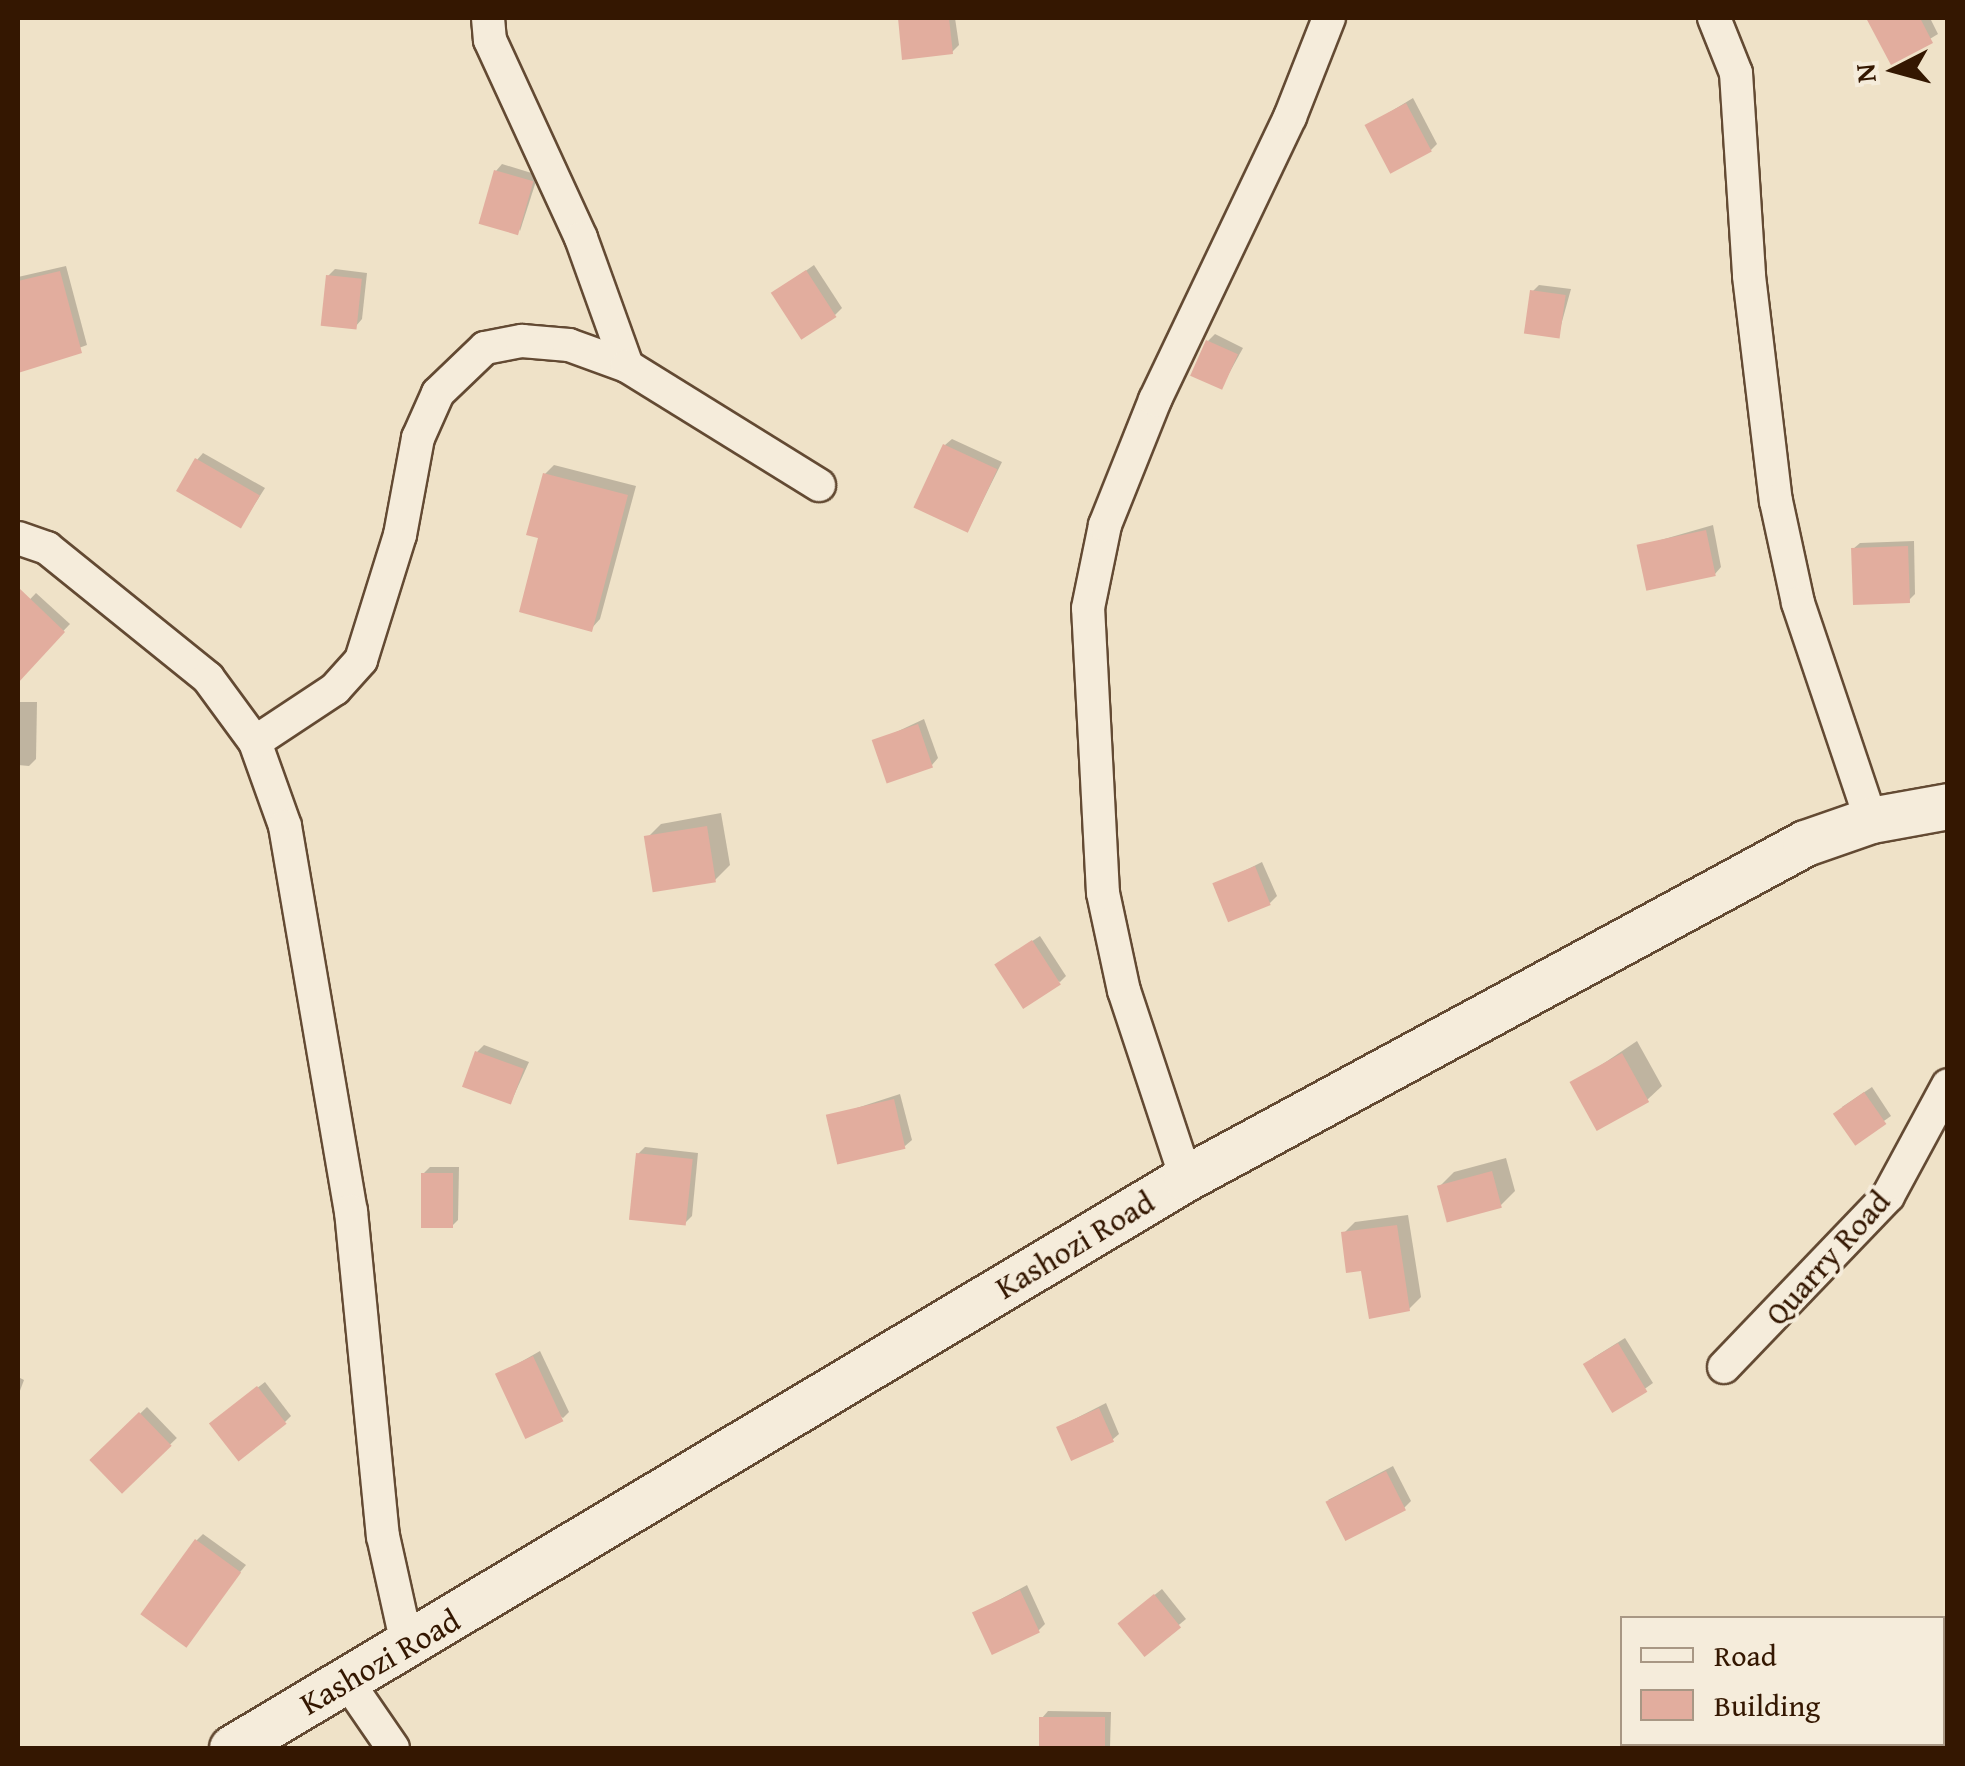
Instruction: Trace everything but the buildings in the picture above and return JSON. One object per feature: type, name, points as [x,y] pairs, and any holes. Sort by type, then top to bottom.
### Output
[{"type":"main road","name":"Kashozi Road","points":[[232,1748],[408,1648],[1186,1178],[1805,842],[1871,820],[1948,806]]},
{"type":"street","points":[[488,18],[498,58],[581,238],[627,366]]},
{"type":"street","points":[[1186,1178],[1124,992],[1103,894],[1088,608],[1105,525],[1155,400],[1290,117],[1329,18]]},
{"type":"street","points":[[1714,18],[1736,73],[1749,276],[1776,501],[1803,622],[1871,820]]},
{"type":"street","points":[[255,742],[334,690],[361,660],[400,535],[418,438],[438,393],[460,366],[485,348],[522,341],[569,345],[627,366],[818,486]]},
{"type":"street","points":[[18,538],[47,548],[142,618],[226,698],[255,742],[285,826],[346,1176],[383,1536],[408,1648]]},
{"type":"street","name":"Quarry Road","points":[[1724,1367],[1888,1196],[1948,1085]]},
{"type":"street","points":[[348,1681],[393,1748]]}]
